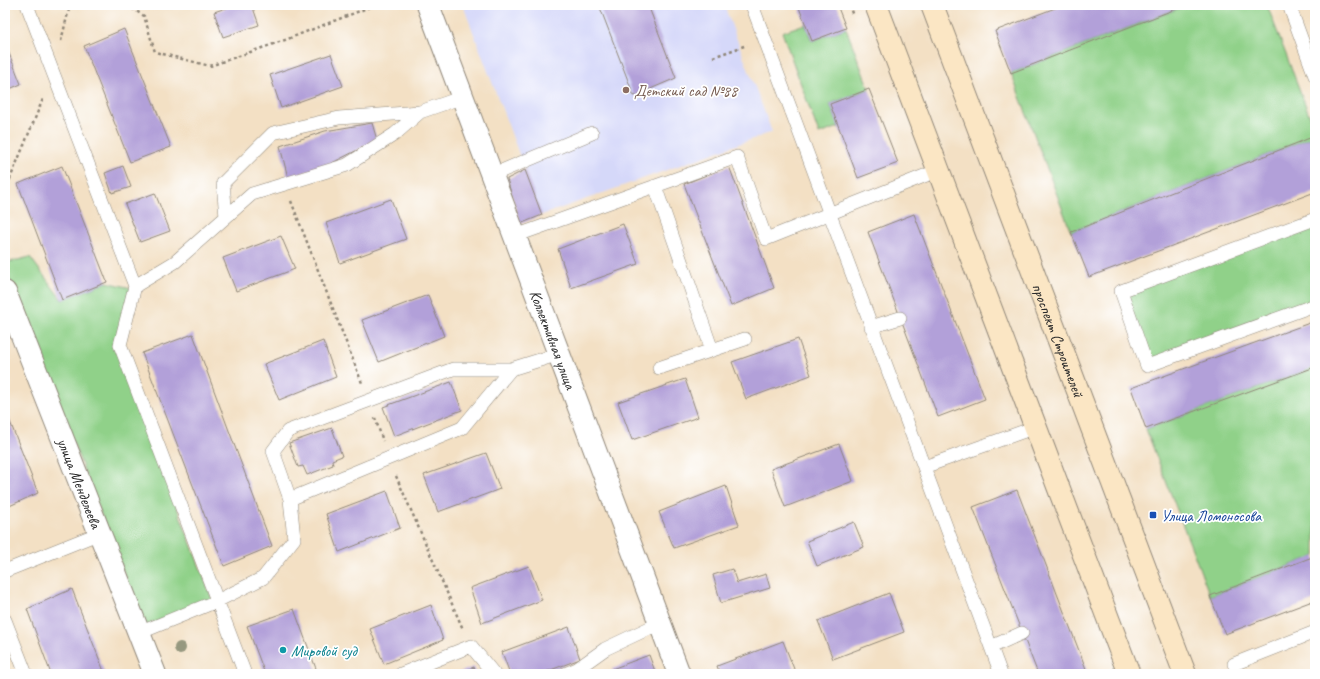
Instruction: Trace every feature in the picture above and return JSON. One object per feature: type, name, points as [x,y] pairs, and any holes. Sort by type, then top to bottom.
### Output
[{"type":"main road","points":[[876,5],[1129,674]]},
{"type":"main road","name":"проспект Строителей","points":[[932,5],[1185,674]]},
{"type":"street","name":"Коллективная улица","points":[[428,5],[679,674]]},
{"type":"street","name":"улица Менделеева","points":[[5,292],[155,674]]},
{"type":"lane","points":[[27,5],[135,286],[120,345],[245,674]]},
{"type":"lane","points":[[752,5],[1001,674]]},
{"type":"lane","points":[[1289,5],[1315,76]]},
{"type":"lane","points":[[226,217],[223,183],[273,133],[339,118],[420,112],[463,97]]},
{"type":"lane","points":[[135,286],[175,262],[252,194],[347,165],[395,134],[420,112]]},
{"type":"lane","points":[[492,175],[592,133]]},
{"type":"lane","points":[[515,236],[737,158],[766,239],[939,170]]},
{"type":"lane","points":[[655,186],[712,350]]},
{"type":"lane","points":[[1315,219],[1121,291],[1147,366],[1315,306]]},
{"type":"lane","points":[[872,327],[900,318]]},
{"type":"lane","points":[[659,368],[745,339]]},
{"type":"lane","points":[[139,633],[217,601],[263,578],[294,539],[290,499],[273,451],[288,431],[453,368],[511,369],[559,354]]},
{"type":"lane","points":[[290,499],[462,428],[511,369]]},
{"type":"lane","points":[[924,467],[1036,428]]},
{"type":"lane","points":[[5,571],[100,533]]},
{"type":"lane","points":[[5,620],[26,674]]},
{"type":"lane","points":[[565,674],[577,669],[605,650],[660,623]]},
{"type":"lane","points":[[1234,664],[1315,632]]},
{"type":"lane","points":[[991,647],[1022,633]]},
{"type":"lane","points":[[401,674],[471,646],[494,674]]},
{"type":"path","points":[[5,191],[53,73],[70,5]]},
{"type":"path","points":[[127,5],[144,16],[156,52],[210,66],[286,40],[375,5]]},
{"type":"path","points":[[713,57],[764,40]]},
{"type":"shaded area","name":"Детский сад №88","points":[[463,5],[724,5],[772,132],[542,215]]},
{"type":"green space","points":[[1187,5],[1267,5],[1315,130],[1315,136],[1071,232],[1011,73]]},
{"type":"green space","points":[[805,24],[812,41],[846,28],[869,89],[830,104],[839,127],[819,134],[782,32]]},
{"type":"green space","points":[[1315,219],[1315,305],[1147,366],[1121,291]]},
{"type":"green space","points":[[30,257],[62,300],[107,282],[131,288],[115,345],[212,599],[145,627],[5,268],[5,263]]},
{"type":"green space","points":[[1315,367],[1315,556],[1210,596],[1146,429]]},
{"type":"building","points":[[235,5],[252,5],[259,25],[223,37],[214,12]]},
{"type":"building","points":[[599,5],[648,5],[676,78],[634,96]]},
{"type":"building","points":[[798,5],[837,5],[846,28],[812,41]]},
{"type":"building","points":[[1063,5],[1186,5],[1011,73],[995,31]]},
{"type":"building","points":[[124,29],[171,147],[130,162],[84,46]]},
{"type":"building","points":[[5,43],[21,84],[5,91]]},
{"type":"building","points":[[331,54],[343,86],[281,108],[270,75]]},
{"type":"building","points":[[869,89],[898,163],[858,178],[830,104]]},
{"type":"building","points":[[372,123],[377,140],[330,164],[288,178],[280,146],[325,131]]},
{"type":"building","points":[[1315,136],[1315,192],[1089,277],[1071,232]]},
{"type":"building","points":[[62,166],[107,282],[62,300],[18,184]]},
{"type":"building","points":[[123,166],[131,187],[112,193],[105,173]]},
{"type":"building","points":[[729,166],[774,288],[731,306],[684,184]]},
{"type":"building","points":[[525,170],[542,215],[520,224],[507,179]]},
{"type":"building","points":[[155,193],[170,231],[140,242],[125,204]]},
{"type":"building","points":[[391,199],[406,239],[340,263],[326,223]]},
{"type":"building","points":[[914,214],[985,399],[938,417],[868,232]]},
{"type":"building","points":[[623,224],[638,264],[571,288],[558,249]]},
{"type":"building","points":[[281,236],[295,269],[236,291],[223,258]]},
{"type":"building","points":[[428,295],[444,336],[379,362],[362,320]]},
{"type":"building","points":[[1315,321],[1315,367],[1146,429],[1131,388]]},
{"type":"building","points":[[193,334],[272,546],[224,566],[142,353]]},
{"type":"building","points":[[798,339],[811,375],[746,399],[732,362]]},
{"type":"building","points":[[323,341],[336,377],[279,400],[264,364]]},
{"type":"building","points":[[685,379],[698,417],[632,440],[618,402]]},
{"type":"building","points":[[451,382],[462,410],[394,436],[383,407]]},
{"type":"building","points":[[5,409],[38,493],[5,508]]},
{"type":"building","points":[[332,428],[342,456],[332,460],[333,465],[307,475],[303,466],[298,467],[289,443]]},
{"type":"building","points":[[839,444],[853,481],[785,507],[771,469]]},
{"type":"building","points":[[486,453],[500,489],[438,512],[424,475]]},
{"type":"building","points":[[726,486],[739,525],[674,548],[659,512]]},
{"type":"building","points":[[1017,490],[1088,674],[1038,674],[973,507]]},
{"type":"building","points":[[387,491],[400,528],[339,552],[326,514]]},
{"type":"building","points":[[854,522],[864,547],[817,566],[807,541]]},
{"type":"building","points":[[1315,556],[1315,600],[1225,634],[1210,596]]},
{"type":"building","points":[[529,566],[542,600],[482,623],[470,588]]},
{"type":"building","points":[[732,569],[737,583],[766,574],[770,588],[721,603],[713,575]]},
{"type":"building","points":[[72,589],[105,674],[51,674],[27,609]]},
{"type":"building","points":[[889,593],[904,632],[833,659],[818,621]]},
{"type":"building","points":[[431,605],[443,640],[384,664],[370,629]]},
{"type":"building","name":"Мировой суд","points":[[294,609],[318,674],[265,674],[247,626]]},
{"type":"building","points":[[569,627],[580,659],[540,674],[510,674],[502,652]]},
{"type":"building","points":[[783,641],[796,674],[720,674],[717,666]]},
{"type":"building","points":[[649,655],[656,674],[614,674],[612,669]]},
{"type":"building","points":[[474,667],[476,674],[456,674]]},
{"type":"place","name":"Детский сад №88","points":[[626,90]]},
{"type":"place","name":"Улица Ломоносова","points":[[1153,515]]},
{"type":"place","name":"Мировой суд","points":[[283,650]]}]
